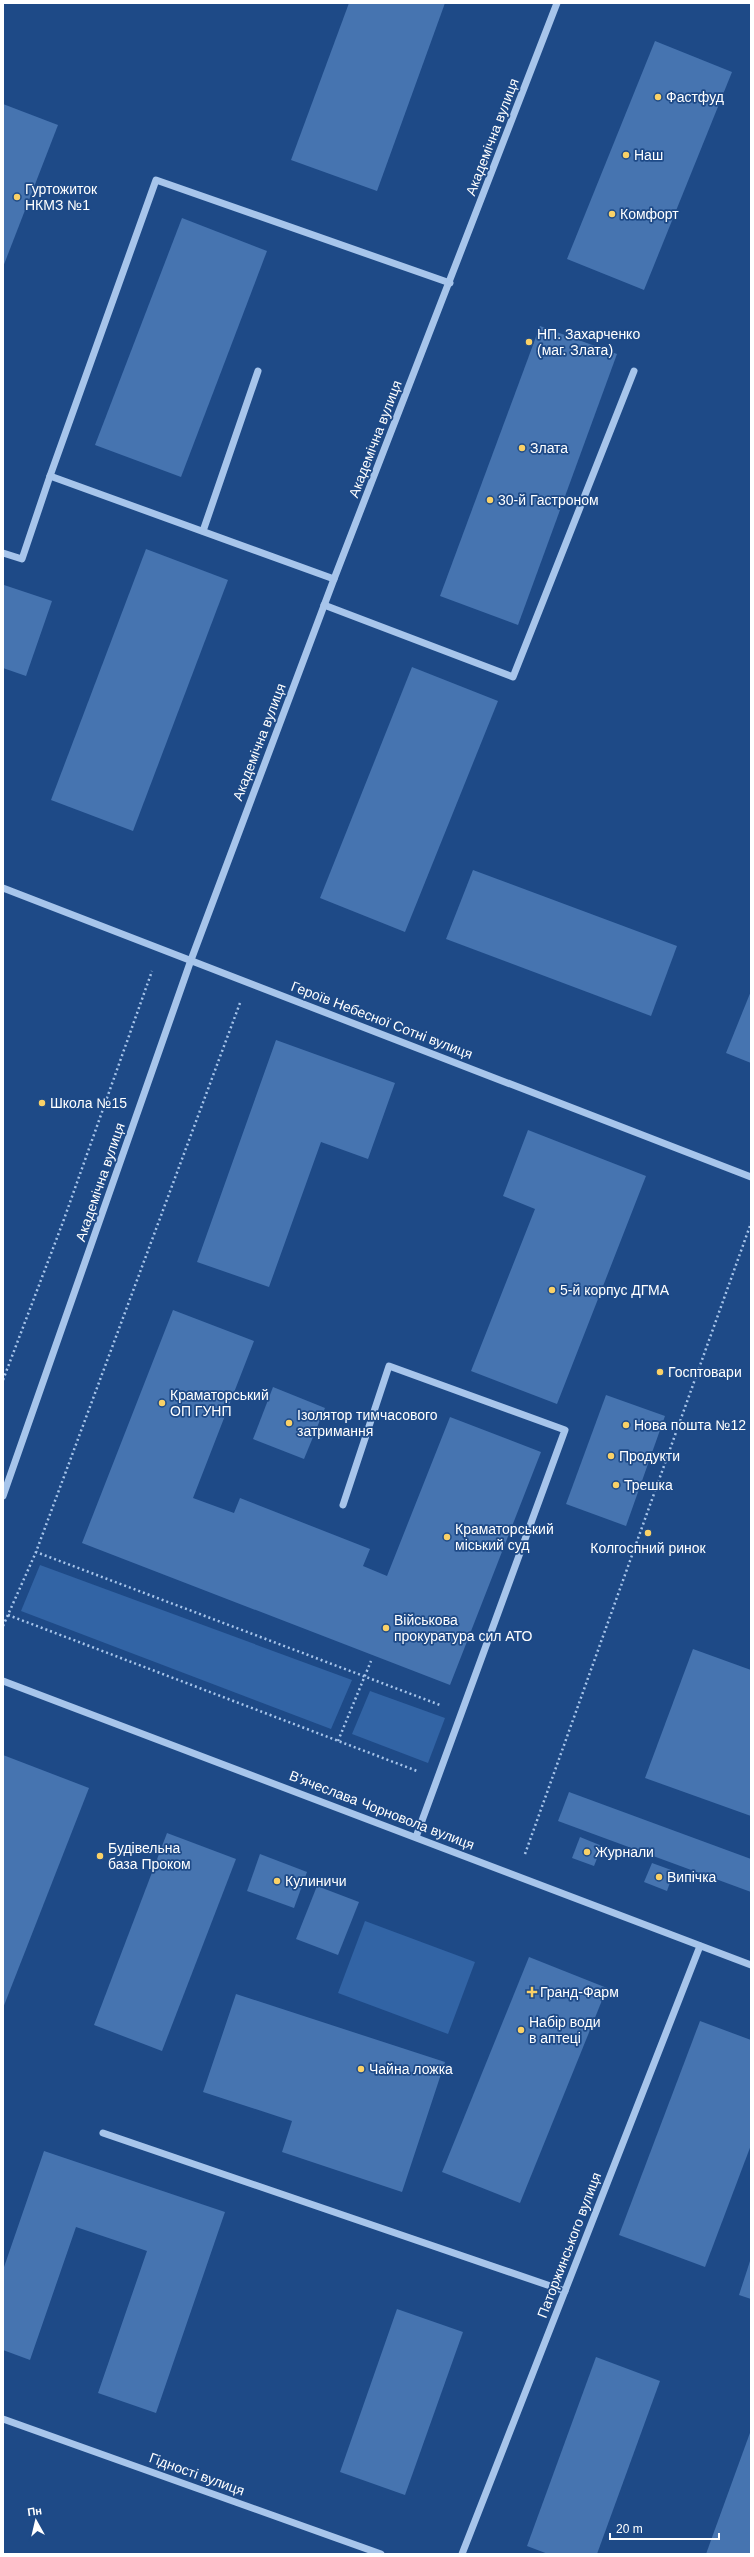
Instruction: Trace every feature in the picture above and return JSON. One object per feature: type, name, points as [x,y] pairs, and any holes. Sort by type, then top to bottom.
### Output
[{"type":"street","name":"Академічна вулиця","points":[[3,1496],[191,960],[324,605],[450,283],[557,3]]},
{"type":"street","points":[[3,553],[22,559],[50,476],[156,180],[450,283]]},
{"type":"street","points":[[202,532],[258,371]]},
{"type":"street","points":[[324,605],[513,677],[634,371]]},
{"type":"street","points":[[50,476],[334,579]]},
{"type":"street","name":"Героїв Небесної Сотні вулиця","points":[[3,888],[751,1177]]},
{"type":"street","points":[[342,1505],[389,1366],[565,1430],[416,1837]]},
{"type":"street","name":"В'ячеслава Чорновола вулиця","points":[[3,1681],[751,1965]]},
{"type":"street","name":"Паторжинського вулиця","points":[[462,2554],[700,1946]]},
{"type":"street","points":[[103,2133],[565,2291]]},
{"type":"street","name":"Гідності вулиця","points":[[3,2419],[381,2554]]},
{"type":"path","points":[[3,1380],[63,1222],[160,948]]},
{"type":"path","points":[[3,1626],[36,1552],[248,982]]},
{"type":"path","points":[[517,1875],[751,1224]]},
{"type":"path","points":[[36,1552],[461,1713]]},
{"type":"path","points":[[8,1615],[437,1779]]},
{"type":"path","points":[[338,1741],[371,1661]]},
{"type":"shaded area","points":[[40,1565],[352,1680],[331,1729],[21,1611]]},
{"type":"shaded area","points":[[370,1691],[445,1718],[428,1763],[352,1734]]},
{"type":"shaded area","points":[[365,1921],[475,1962],[448,2034],[338,1993]]},
{"type":"building","points":[[349,3],[445,3],[377,191],[291,160]]},
{"type":"building","points":[[655,41],[732,72],[644,290],[567,259]]},
{"type":"building","name":"Гуртожиток НКМЗ №1","points":[[3,104],[58,125],[3,267]]},
{"type":"building","points":[[182,218],[267,251],[181,477],[95,445]]},
{"type":"building","points":[[540,326],[617,354],[518,625],[440,596]]},
{"type":"building","points":[[146,549],[228,580],[133,831],[51,800]]},
{"type":"building","points":[[4,585],[52,601],[26,676],[3,668]]},
{"type":"building","points":[[412,667],[498,701],[405,932],[320,898]]},
{"type":"building","points":[[473,870],[677,946],[651,1016],[446,939]]},
{"type":"building","points":[[751,991],[751,1063],[726,1053]]},
{"type":"building","points":[[276,1040],[395,1083],[368,1159],[321,1142],[269,1287],[197,1262]]},
{"type":"building","name":"5-й корпус ДГМА","points":[[528,1130],[646,1176],[557,1404],[471,1371],[535,1209],[503,1196]]},
{"type":"building","points":[[173,1310],[254,1341],[193,1498],[234,1513],[240,1498],[370,1549],[363,1566],[387,1576],[450,1417],[541,1452],[450,1685],[82,1543]]},
{"type":"building","name":"Ізолятор тимчасового затримання","points":[[273,1387],[325,1408],[304,1459],[253,1439]]},
{"type":"building","points":[[606,1395],[665,1416],[626,1526],[566,1504]]},
{"type":"building","points":[[693,1649],[751,1670],[751,1816],[645,1778]]},
{"type":"building","points":[[3,1755],[89,1788],[3,2008]]},
{"type":"building","points":[[569,1792],[751,1859],[751,1892],[558,1821]]},
{"type":"building","points":[[167,1833],[236,1859],[162,2051],[94,2025]]},
{"type":"building","name":"Журнали","points":[[580,1837],[602,1846],[594,1866],[572,1858]]},
{"type":"building","name":"Кулиничи","points":[[260,1854],[307,1872],[294,1908],[247,1891]]},
{"type":"building","name":"Випічка","points":[[652,1863],[674,1871],[667,1891],[644,1882]]},
{"type":"building","points":[[317,1886],[359,1902],[338,1955],[296,1939]]},
{"type":"building","points":[[529,1957],[607,1988],[520,2203],[442,2172]]},
{"type":"building","points":[[236,1994],[445,2062],[402,2192],[282,2152],[292,2121],[203,2092]]},
{"type":"building","points":[[700,2021],[751,2040],[751,2145],[705,2267],[619,2235]]},
{"type":"building","points":[[44,2151],[225,2212],[156,2413],[98,2393],[147,2251],[76,2227],[30,2360],[3,2350],[3,2270]]},
{"type":"building","points":[[751,2258],[751,2299],[739,2295]]},
{"type":"building","points":[[397,2309],[463,2332],[405,2495],[340,2472]]},
{"type":"building","points":[[596,2357],[660,2381],[597,2554],[548,2554],[527,2546]]},
{"type":"building","points":[[751,2430],[751,2554],[706,2554]]},
{"type":"place","name":"Фастфуд","points":[[658,97]]},
{"type":"place","name":"Наш","points":[[626,155]]},
{"type":"place","name":"Гуртожиток НКМЗ №1","points":[[17,197]]},
{"type":"place","name":"Комфорт","points":[[612,214]]},
{"type":"place","name":"НП. Захарченко (маг. Злата)","points":[[529,342]]},
{"type":"place","name":"Злата","points":[[522,448]]},
{"type":"place","name":"30-й Гастроном","points":[[490,500]]},
{"type":"place","name":"Школа №15","points":[[42,1103]]},
{"type":"place","name":"5-й корпус ДГМА","points":[[552,1290]]},
{"type":"place","name":"Госптовари","points":[[660,1372]]},
{"type":"place","name":"Краматорський ОП ГУНП","points":[[162,1403]]},
{"type":"place","name":"Ізолятор тимчасового затримання","points":[[289,1423]]},
{"type":"place","name":"Нова пошта №12","points":[[626,1425]]},
{"type":"place","name":"Продукти","points":[[611,1456]]},
{"type":"place","name":"Трешка","points":[[616,1485]]},
{"type":"place","name":"Колгоспний ринок","points":[[648,1533]]},
{"type":"place","name":"Краматорський міський суд","points":[[447,1537]]},
{"type":"place","name":"Військова прокуратура сил АТО","points":[[386,1628]]},
{"type":"place","name":"Журнали","points":[[587,1852]]},
{"type":"place","name":"Будівельна база Проком","points":[[100,1856]]},
{"type":"place","name":"Випічка","points":[[659,1877]]},
{"type":"place","name":"Кулиничи","points":[[277,1881]]},
{"type":"place","name":"Гранд-Фарм","points":[[532,1992]]},
{"type":"place","name":"Набір води в аптеці","points":[[521,2030]]},
{"type":"place","name":"Чайна ложка","points":[[361,2069]]}]
